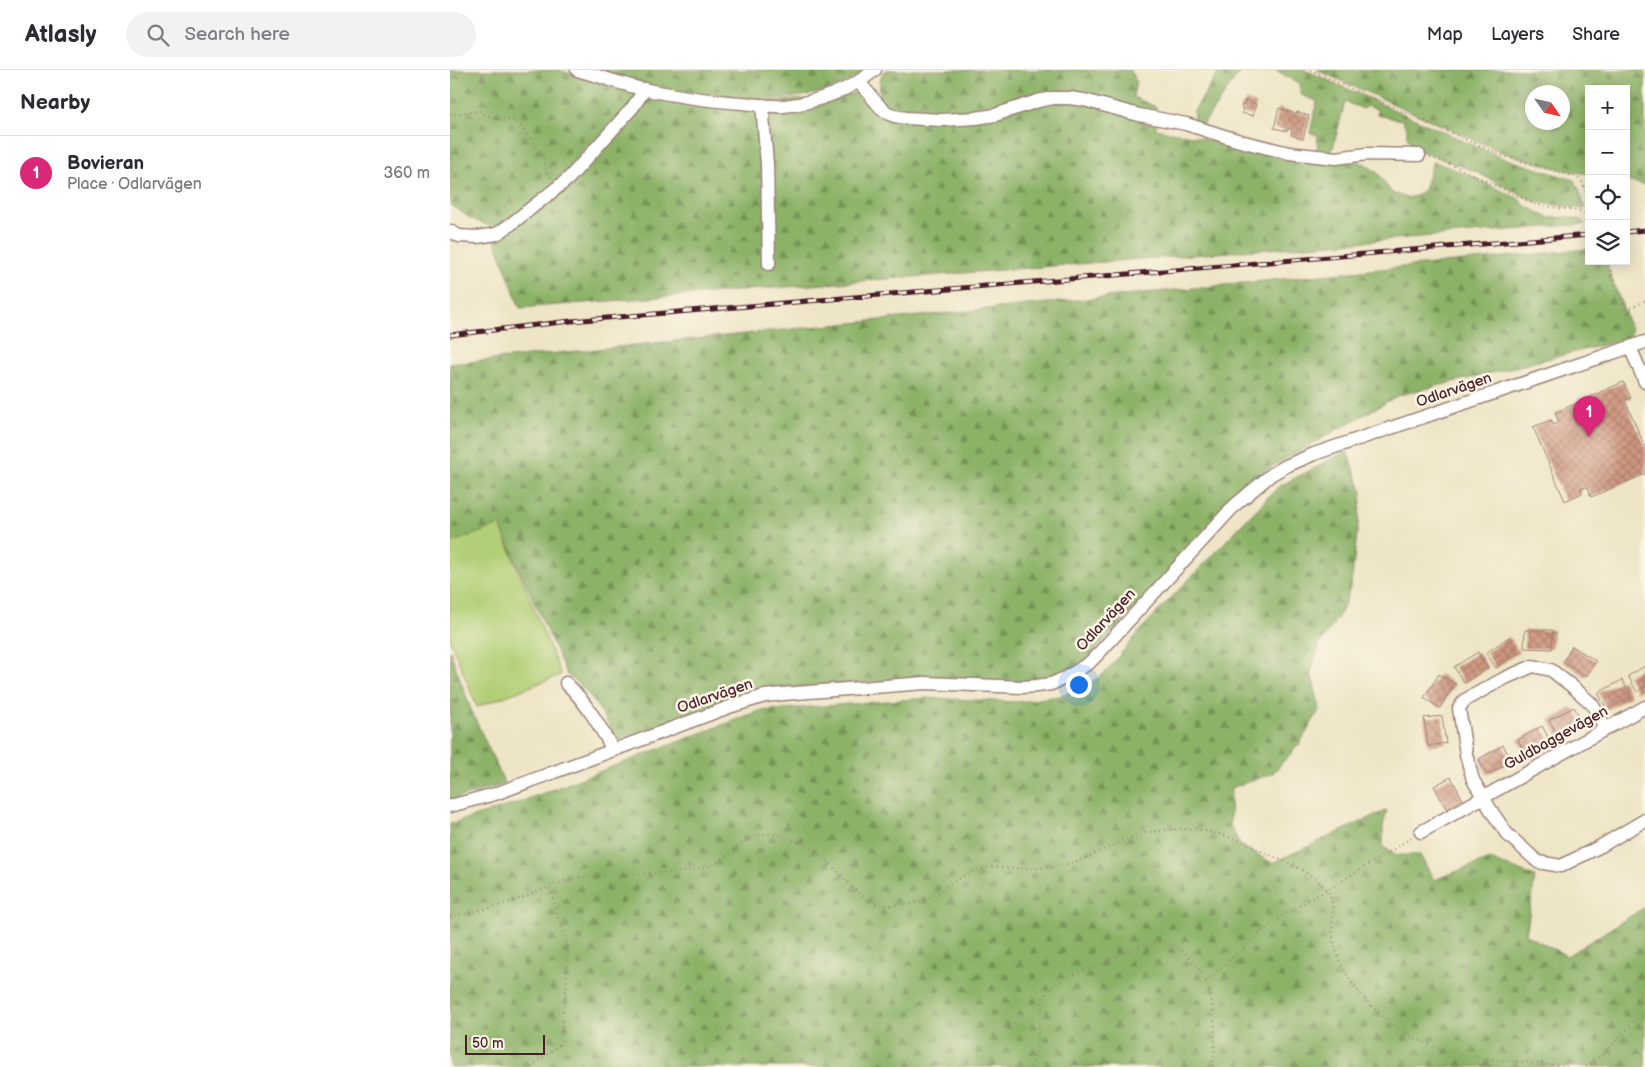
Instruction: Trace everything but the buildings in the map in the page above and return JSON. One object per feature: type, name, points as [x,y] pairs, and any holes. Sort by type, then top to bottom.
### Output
[{"type":"street","points":[[577,70],[645,89],[720,102],[782,106],[811,101],[829,95],[858,82],[875,70]]},
{"type":"street","points":[[858,82],[881,108],[894,116],[906,118],[942,120],[976,118],[995,115],[1038,101],[1053,98],[1069,98],[1186,124],[1240,141],[1289,153],[1336,158],[1368,154],[1419,155]]},
{"type":"street","points":[[450,231],[459,236],[477,237],[497,234],[533,208],[568,179],[633,107],[645,89]]},
{"type":"street","points":[[762,105],[767,164],[769,264]]},
{"type":"street","points":[[1638,345],[1645,382]]},
{"type":"street","name":"Odlarvägen","points":[[450,806],[495,794],[732,706],[765,696],[925,683],[1022,687],[1051,684],[1084,667],[1094,658],[1236,505],[1272,474],[1314,454],[1638,345]]},
{"type":"street","points":[[1606,729],[1592,704],[1573,687],[1551,670],[1532,666],[1505,678],[1465,700],[1458,708],[1466,754],[1473,780],[1507,834],[1538,862],[1561,866],[1602,846],[1645,820]]},
{"type":"street","points":[[566,683],[577,693],[613,750]]},
{"type":"street","name":"Guldbaggevägen","points":[[1421,832],[1645,707]]},
{"type":"path","points":[[1310,70],[1501,155],[1577,177],[1582,183],[1585,192]]},
{"type":"path","points":[[450,114],[480,111],[493,118],[516,121],[542,153],[546,172],[559,187]]},
{"type":"path","points":[[1419,155],[1428,156],[1450,164],[1537,204],[1585,213]]},
{"type":"path","points":[[1609,265],[1638,345]]},
{"type":"path","points":[[1626,310],[1645,301]]},
{"type":"path","points":[[450,916],[512,902],[549,886],[580,877],[688,871],[708,867],[720,861],[753,836],[767,834],[795,839],[809,847],[824,858],[864,896],[880,905],[909,904],[940,892],[966,874],[990,866],[1008,868],[1064,865],[1110,848],[1136,834],[1180,828],[1225,834],[1296,868],[1313,878],[1327,890],[1332,900],[1332,934],[1338,959],[1366,1001],[1404,1032],[1422,1042],[1443,1049],[1487,1059],[1542,1062],[1568,1067]]},
{"type":"path","points":[[1206,981],[1289,910],[1327,890],[1421,832]]},
{"type":"path","points":[[531,1067],[559,1045],[562,1038],[562,1015],[566,992],[568,947],[549,886]]},
{"type":"path","points":[[1030,1067],[1036,1053],[1042,999],[1046,992],[1057,983],[1074,975],[1129,951],[1157,942],[1169,944],[1181,950],[1196,963],[1206,981],[1214,1008],[1215,1052],[1213,1067]]},
{"type":"path","points":[[1586,1067],[1602,1055],[1645,1011]]},
{"type":"green space","points":[[450,70],[559,70],[631,92],[687,102],[834,99],[858,92],[863,94],[872,104],[880,95],[880,82],[885,70],[1130,70],[1136,81],[1133,97],[1156,107],[1156,129],[1243,146],[1353,160],[1365,164],[1377,172],[1392,193],[1407,198],[1416,196],[1424,190],[1433,161],[1473,177],[1519,199],[1525,206],[1549,218],[1568,217],[1582,220],[1585,224],[520,308],[490,226],[470,218],[450,204]]},
{"type":"green space","points":[[598,70],[865,70],[833,89],[815,94],[796,97],[759,98],[674,90]]},
{"type":"green space","points":[[1217,70],[1241,70],[1202,126],[1193,123],[1194,111],[1218,73]]},
{"type":"green space","points":[[1275,70],[1305,70],[1500,157],[1574,180],[1585,208],[1536,202],[1476,172],[1415,150],[1407,137],[1407,128],[1402,120],[1377,115],[1378,110],[1367,106],[1364,109],[1345,102],[1332,151],[1317,152],[1318,135],[1310,133],[1317,101],[1301,95],[1300,84]]},
{"type":"green space","points":[[1317,70],[1645,70],[1645,185],[1630,182],[1630,85],[1585,85],[1585,173],[1563,170],[1502,152]]},
{"type":"green space","points":[[1585,249],[1585,265],[1607,265],[1631,329],[1631,334],[1627,339],[1399,395],[1264,471],[1247,485],[1089,658],[1067,671],[1045,679],[1018,682],[933,677],[777,689],[749,695],[617,740],[590,696],[567,675],[500,526],[450,543],[450,364]]},
{"type":"green space","points":[[1347,451],[1362,491],[1351,585],[1342,611],[1319,645],[1311,672],[1320,709],[1300,743],[1273,773],[1231,788],[1230,825],[1240,845],[1272,863],[1387,810],[1383,826],[1383,847],[1397,855],[1420,855],[1434,880],[1490,859],[1535,877],[1526,935],[1567,956],[1645,907],[1645,1067],[450,1067],[450,824],[512,805],[759,711],[926,698],[1018,702],[1059,696],[1081,689],[1105,673],[1146,624],[1278,487]]},
{"type":"green space","points":[[500,525],[561,675],[477,707],[450,640],[450,543]]},
{"type":"green space","points":[[450,651],[471,710],[505,784],[450,800]]},
{"type":"railway","points":[[1630,232],[1645,230]]},
{"type":"railway","points":[[450,335],[571,321],[1585,235]]},
{"type":"place","name":"Bovieran","points":[[1589,437]]}]
